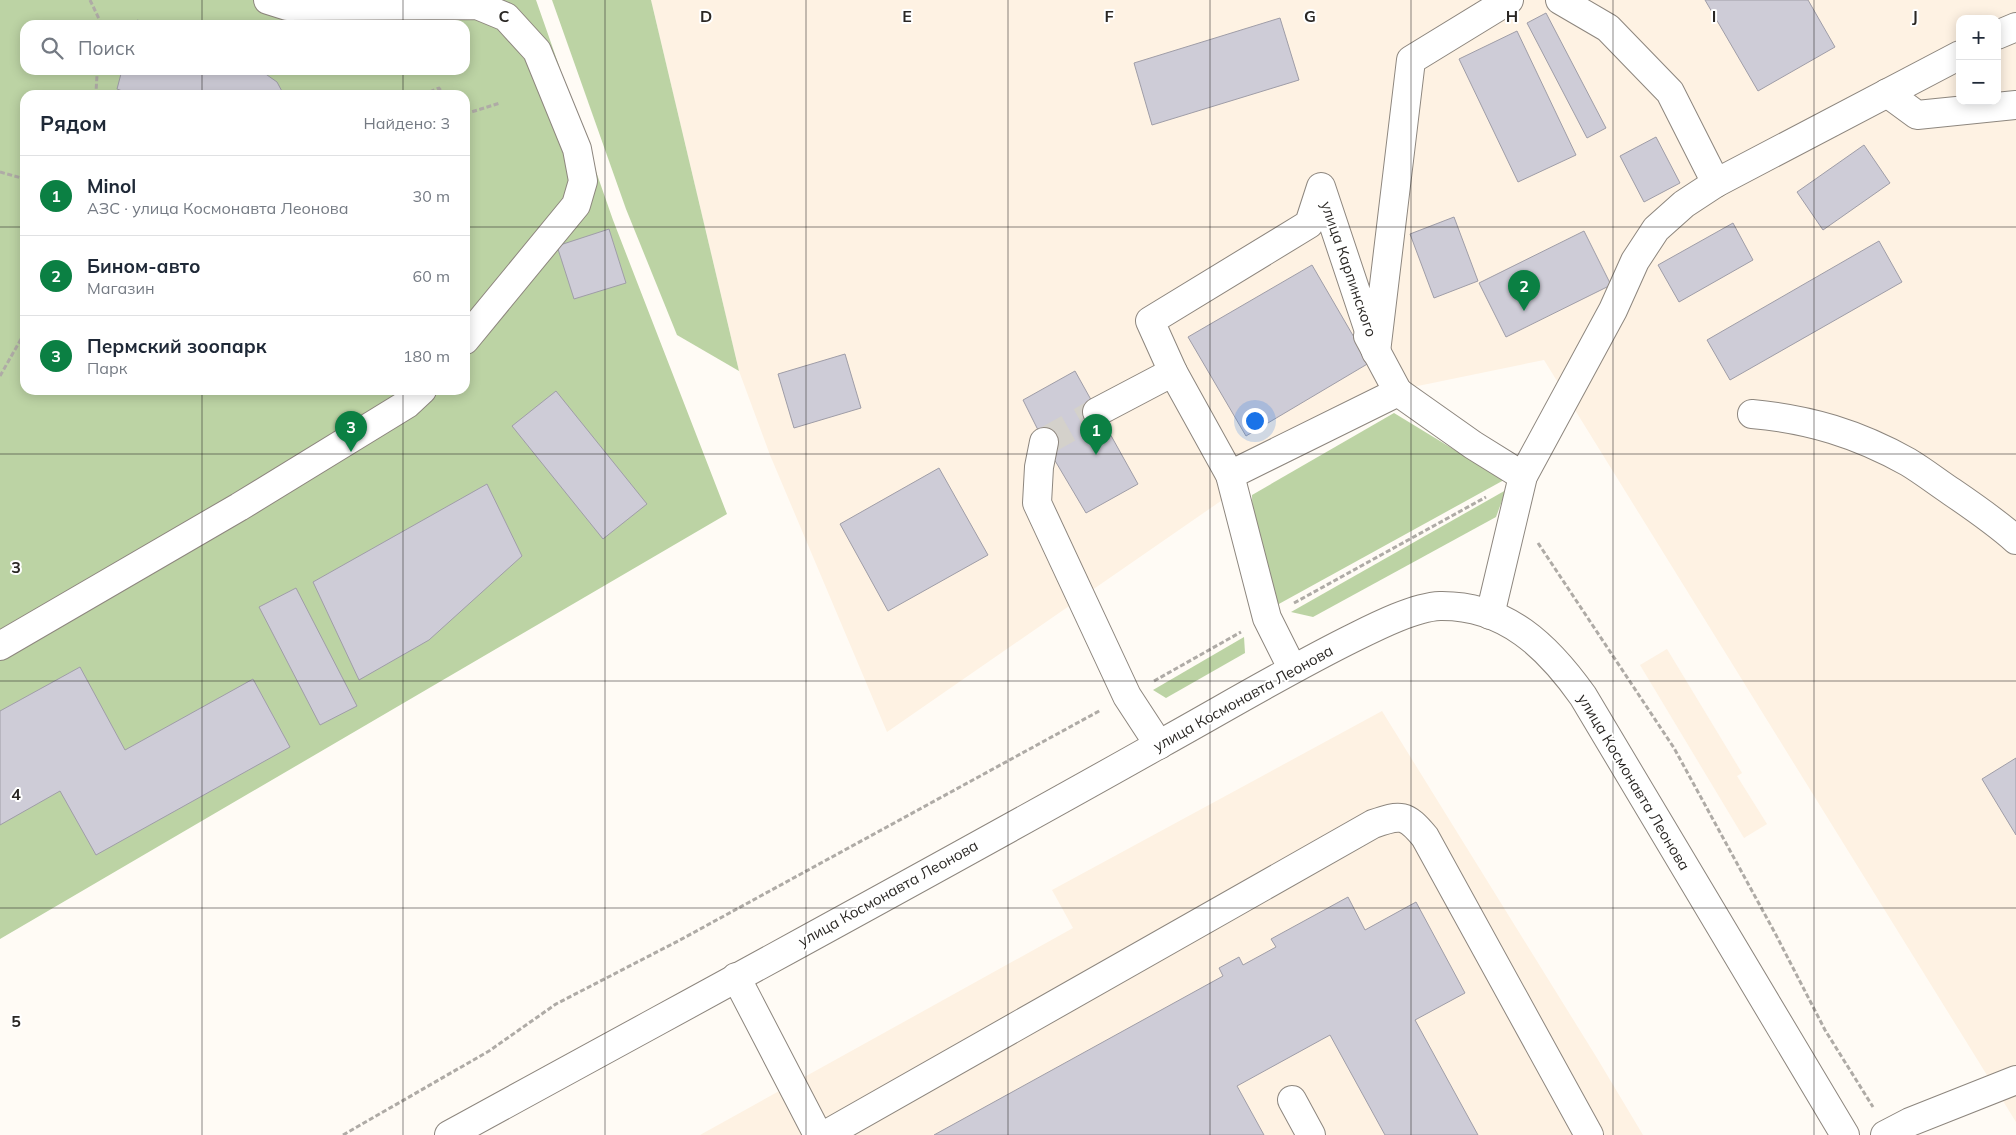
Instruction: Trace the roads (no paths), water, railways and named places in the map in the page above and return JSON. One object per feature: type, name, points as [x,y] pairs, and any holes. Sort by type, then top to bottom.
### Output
[{"type":"main road","points":[[268,0],[287,6],[477,4],[506,16],[536,51],[577,149],[583,181],[576,205],[470,334]]},
{"type":"main road","points":[[1560,0],[1608,28],[1670,92],[1716,183]]},
{"type":"main road","name":"улица Карпинского","points":[[1376,352],[1411,60],[1496,3]]},
{"type":"main road","points":[[2001,33],[2016,27]]},
{"type":"main road","points":[[1490,615],[1523,476],[1613,310],[1640,253],[1656,229],[1684,204],[1716,183],[1956,57]]},
{"type":"main road","points":[[1887,93],[1918,115],[2016,105]]},
{"type":"main road","name":"улица Карпинского","points":[[1173,372],[1150,321],[1309,224],[1321,187],[1376,352]]},
{"type":"main road","points":[[1309,224],[1398,392],[1473,445],[1523,476]]},
{"type":"main road","points":[[1097,412],[1173,372],[1230,475],[1267,618],[1292,668]]},
{"type":"main road","points":[[1230,475],[1398,392]]},
{"type":"main road","points":[[0,646],[239,507],[407,404],[417,395]]},
{"type":"main road","points":[[1752,414],[1802,420],[1833,428],[1888,452],[1909,463],[1980,511],[2016,540]]},
{"type":"main road","points":[[1044,442],[1039,467],[1037,503],[1127,696],[1159,745]]},
{"type":"main road","name":"улица Космонавта Леонова","points":[[449,1135],[1159,745],[1292,668],[1383,624],[1437,606],[1463,608],[1490,615],[1533,638],[1550,654],[1583,696],[1845,1135]]},
{"type":"main road","points":[[825,1135],[854,1128],[1373,824],[1393,817],[1411,821],[1425,837],[1589,1135]]},
{"type":"main road","points":[[736,977],[818,1135]]},
{"type":"main road","points":[[1887,1134],[1910,1122],[2016,1080]]},
{"type":"main road","points":[[1292,1100],[1311,1135]]},
{"type":"tunnel","points":[[1044,442],[1097,412]]},
{"type":"place","name":"Бином-авто","points":[[1524,311]]},
{"type":"place","name":"Пермский зоопарк","points":[[351,452]]},
{"type":"place","name":"Minol","points":[[1096,455]]}]
